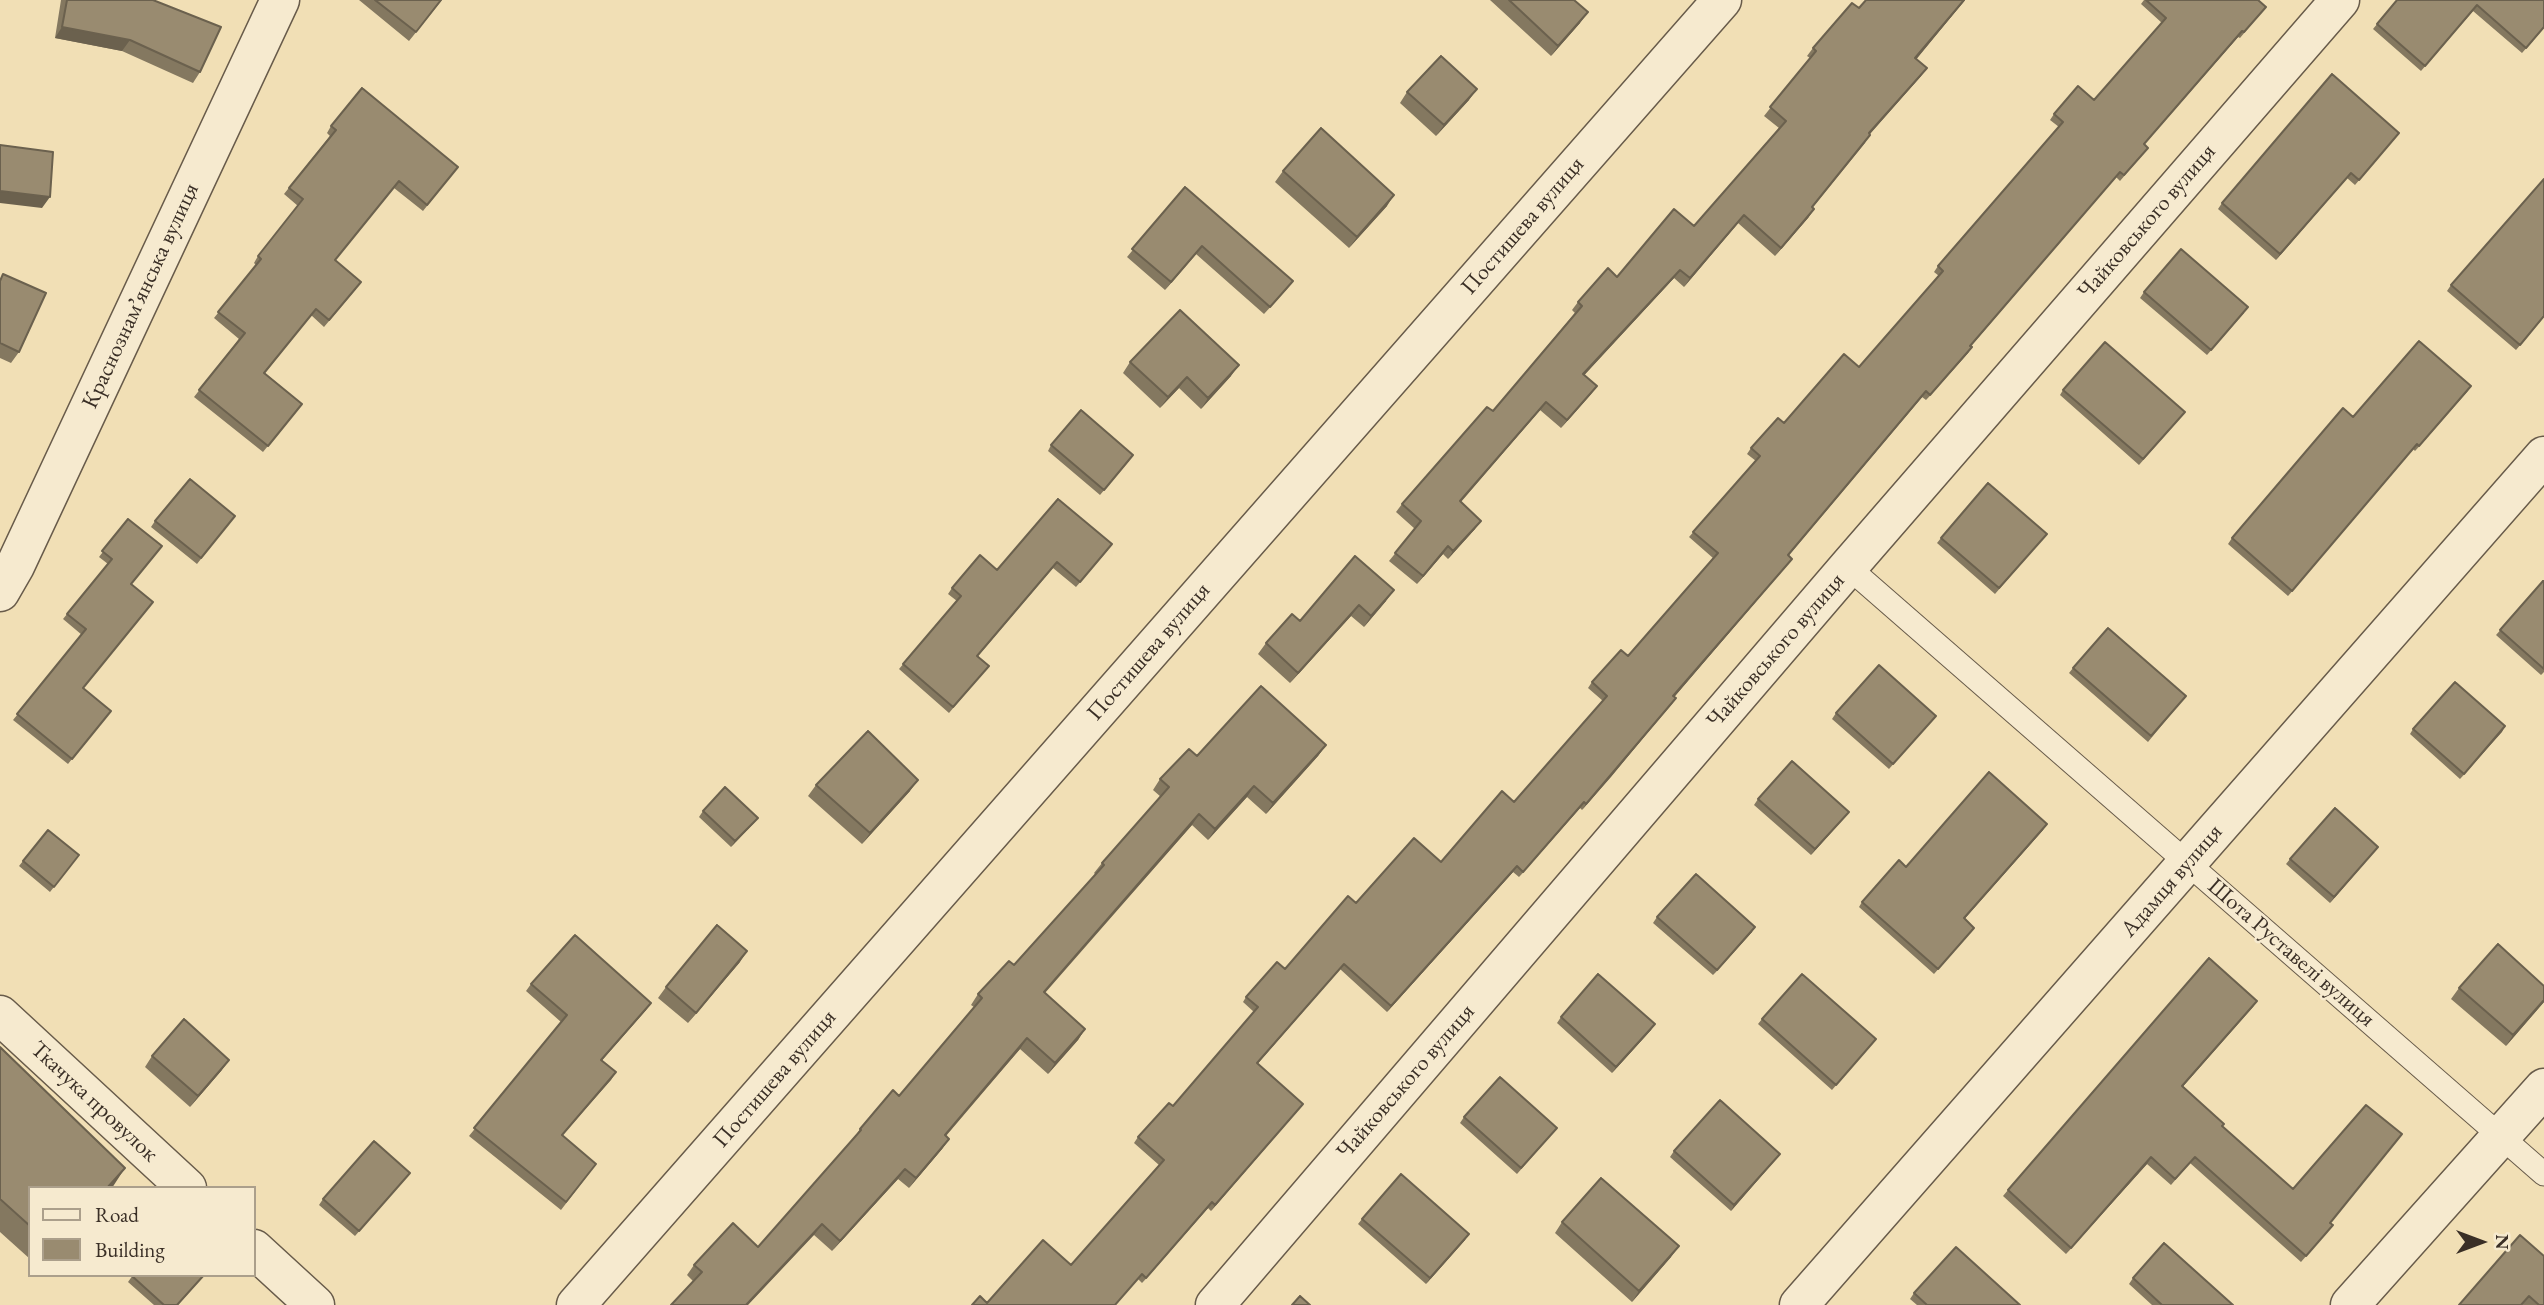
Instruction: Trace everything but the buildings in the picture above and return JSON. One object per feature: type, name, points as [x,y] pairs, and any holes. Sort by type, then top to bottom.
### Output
[{"type":"street","name":"Краснознамʼянська вулиця","points":[[0,592],[15,566],[280,0]]},
{"type":"street","name":"Постишева вулиця","points":[[576,1305],[1722,0]]},
{"type":"street","name":"Чайковського вулиця","points":[[1215,1305],[1848,567],[2340,0]]},
{"type":"street","name":"Адамця вулиця","points":[[1799,1305],[2544,456]]},
{"type":"street","name":"Ткачука провулок","points":[[0,1016],[185,1186]]},
{"type":"street","points":[[2350,1305],[2544,1088]]},
{"type":"street","points":[[256,1251],[315,1305]]},
{"type":"lane","name":"Шота Руставелі вулиця","points":[[1848,567],[2544,1174]]}]
